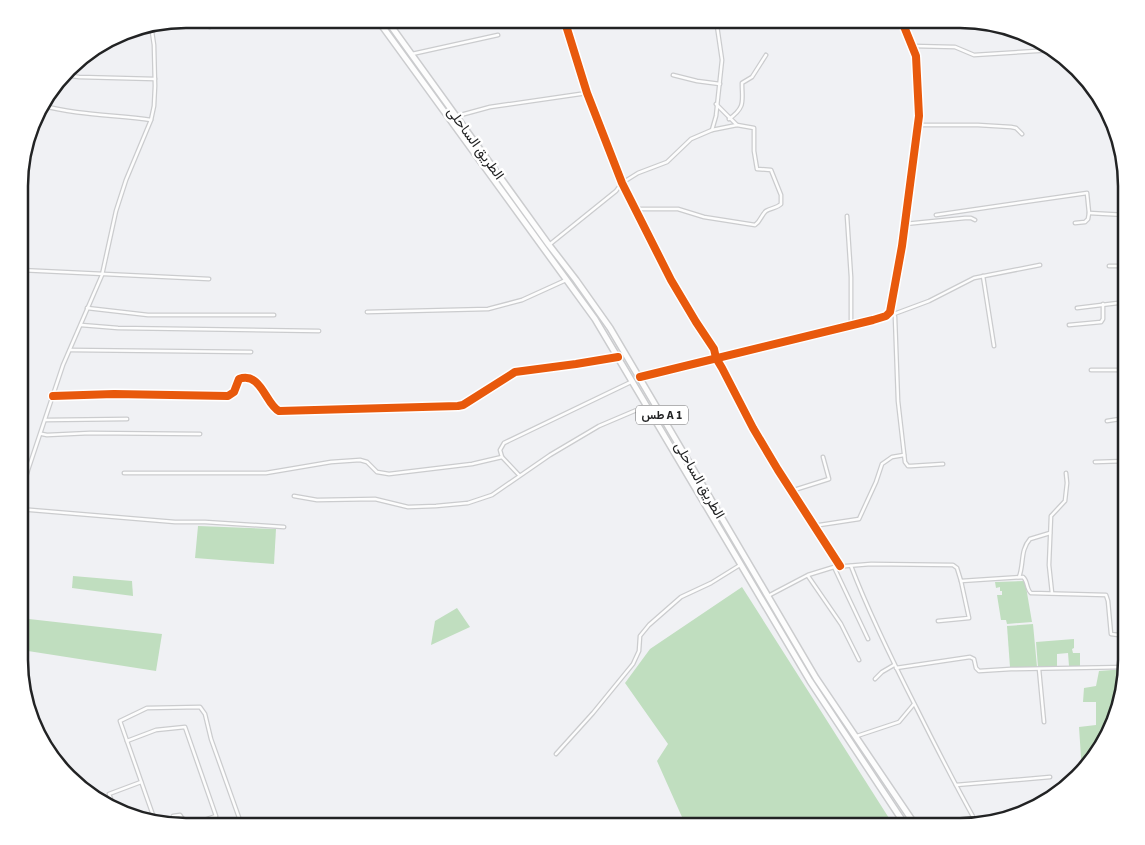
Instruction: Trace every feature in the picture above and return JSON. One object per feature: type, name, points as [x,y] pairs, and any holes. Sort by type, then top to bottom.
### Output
[{"type":"highway","name":"الطريق الساحلى","points":[[384,28],[595,319],[810,681],[901,818]]},
{"type":"highway","name":"الطريق الساحلى","points":[[393,28],[602,316],[640,377],[816,678],[910,818]]},
{"type":"highway","points":[[416,71],[422,68]]},
{"type":"highway","points":[[676,455],[683,450]]},
{"type":"street","points":[[567,28],[587,93],[622,183],[672,280],[714,349],[716,358],[753,428],[813,526],[840,566]]},
{"type":"street","points":[[712,130],[716,116],[722,60],[717,28]]},
{"type":"street","points":[[905,28],[916,56],[918,125],[892,313],[898,401],[905,462],[908,466],[943,464]]},
{"type":"street","points":[[28,470],[70,350],[102,274],[121,195],[151,120],[154,106],[154,46],[152,32]]},
{"type":"street","points":[[412,54],[498,35]]},
{"type":"street","points":[[913,46],[955,47],[974,55],[1041,51]]},
{"type":"street","points":[[729,119],[740,110],[743,101],[742,82],[752,77],[766,55]]},
{"type":"street","points":[[673,75],[697,82],[720,84]]},
{"type":"street","points":[[72,76],[154,79]]},
{"type":"street","points":[[457,116],[484,108],[587,93]]},
{"type":"street","points":[[716,104],[737,125]]},
{"type":"street","points":[[49,107],[82,114],[151,120]]},
{"type":"street","points":[[549,245],[616,191],[622,183],[638,173],[667,162],[691,139],[712,130],[737,125],[752,127],[755,130],[754,151],[757,167],[772,172],[782,198],[782,204],[768,210],[758,223],[751,225],[704,217],[678,209],[636,209]]},
{"type":"street","points":[[918,125],[1011,127],[1016,128],[1022,134]]},
{"type":"street","points":[[936,215],[1087,194],[1089,213],[1087,221],[1075,223]]},
{"type":"street","points":[[1089,213],[1117,215]]},
{"type":"street","points":[[847,216],[851,277],[851,326]]},
{"type":"street","points":[[905,224],[965,218],[974,220]]},
{"type":"street","points":[[640,377],[881,318],[930,301],[969,280],[1040,265]]},
{"type":"street","points":[[1110,266],[1117,266]]},
{"type":"street","points":[[28,270],[209,279]]},
{"type":"street","points":[[983,276],[994,346]]},
{"type":"street","points":[[367,312],[488,309],[522,300],[567,280]]},
{"type":"street","points":[[1077,308],[1117,303]]},
{"type":"street","points":[[1069,325],[1101,322],[1103,319],[1102,304]]},
{"type":"street","points":[[87,308],[148,315],[274,316]]},
{"type":"street","points":[[80,325],[118,328],[319,331]]},
{"type":"street","points":[[70,350],[251,352]]},
{"type":"street","points":[[53,396],[123,394],[228,396],[234,392],[239,379],[250,378],[267,395],[275,410],[279,411],[448,407],[463,405],[515,372],[618,357]]},
{"type":"street","points":[[1092,370],[1117,370]]},
{"type":"street","points":[[519,476],[502,457],[500,450],[504,443],[633,381]]},
{"type":"street","points":[[294,496],[318,500],[375,499],[408,507],[449,505],[486,498],[550,455],[599,426],[648,406]]},
{"type":"street","points":[[46,420],[127,419]]},
{"type":"street","points":[[1107,421],[1117,419]]},
{"type":"street","points":[[41,434],[200,434]]},
{"type":"street","points":[[813,526],[859,518],[876,482],[882,464],[892,457],[904,455]]},
{"type":"street","points":[[124,473],[266,473],[331,462],[360,460],[367,462],[377,472],[389,474],[472,464],[502,457]]},
{"type":"street","points":[[791,491],[830,479],[823,457]]},
{"type":"street","points":[[1095,462],[1117,461]]},
{"type":"street","points":[[1052,593],[1049,574],[1052,514],[1065,501],[1066,473]]},
{"type":"street","points":[[28,510],[175,522],[284,527]]},
{"type":"street","points":[[1019,577],[1027,542],[1030,539],[1050,532]]},
{"type":"street","points":[[768,596],[808,576],[834,567],[871,564],[953,565],[957,568],[961,581],[968,618],[938,621]]},
{"type":"street","points":[[556,754],[597,709],[633,664],[639,651],[640,636],[649,625],[681,597],[711,583],[740,565]]},
{"type":"street","points":[[851,566],[865,602],[895,666],[973,817]]},
{"type":"street","points":[[834,567],[868,639]]},
{"type":"street","points":[[808,576],[841,624],[858,660]]},
{"type":"street","points":[[961,581],[1019,577],[1025,578],[1028,590],[1031,593],[1106,595],[1111,634],[1117,635]]},
{"type":"street","points":[[876,679],[882,672],[895,666],[970,657],[974,659],[976,668],[979,671],[1117,667]]},
{"type":"street","points":[[1039,669],[1044,722]]},
{"type":"street","points":[[855,737],[899,722],[914,704]]},
{"type":"street","points":[[152,813],[120,721],[147,708],[200,707],[205,714],[211,739],[239,817]]},
{"type":"street","points":[[127,741],[156,730],[185,726],[216,816],[213,817]]},
{"type":"street","points":[[956,785],[1050,778]]},
{"type":"street","points":[[112,798],[110,794],[141,782]]},
{"type":"green space","points":[[198,526],[276,529],[274,564],[195,558]]},
{"type":"green space","points":[[73,576],[132,581],[133,596],[72,588]]},
{"type":"green space","points":[[1025,581],[1032,622],[1007,624],[1006,620],[1001,620],[997,595],[1002,595],[1002,591],[1000,591],[1000,587],[996,588],[995,582]]},
{"type":"green space","points":[[742,587],[889,818],[682,818],[657,761],[668,744],[625,683],[650,649]]},
{"type":"green space","points":[[457,608],[470,627],[431,645],[435,621]]},
{"type":"green space","points":[[29,619],[162,634],[156,671],[28,651]]},
{"type":"green space","points":[[1033,624],[1037,667],[1010,667],[1007,626]]},
{"type":"green space","points":[[1074,639],[1074,648],[1072,649],[1073,653],[1080,653],[1080,666],[1069,666],[1068,653],[1057,654],[1057,666],[1038,667],[1036,642]]},
{"type":"green space","points":[[1117,670],[1114,690],[1109,710],[1101,729],[1081,760],[1079,727],[1096,725],[1096,702],[1083,702],[1084,688],[1096,686],[1099,671]]},
{"type":"cycle path","points":[[567,28],[587,93],[622,183],[671,280],[714,349],[716,358],[753,428],[840,566]]},
{"type":"cycle path","points":[[640,377],[873,320],[886,316],[890,312],[902,246],[919,116],[916,56],[905,28]]},
{"type":"cycle path","points":[[53,396],[114,394],[228,396],[234,392],[239,379],[247,378],[258,384],[274,408],[279,411],[458,406],[463,405],[515,372],[618,357]]}]
